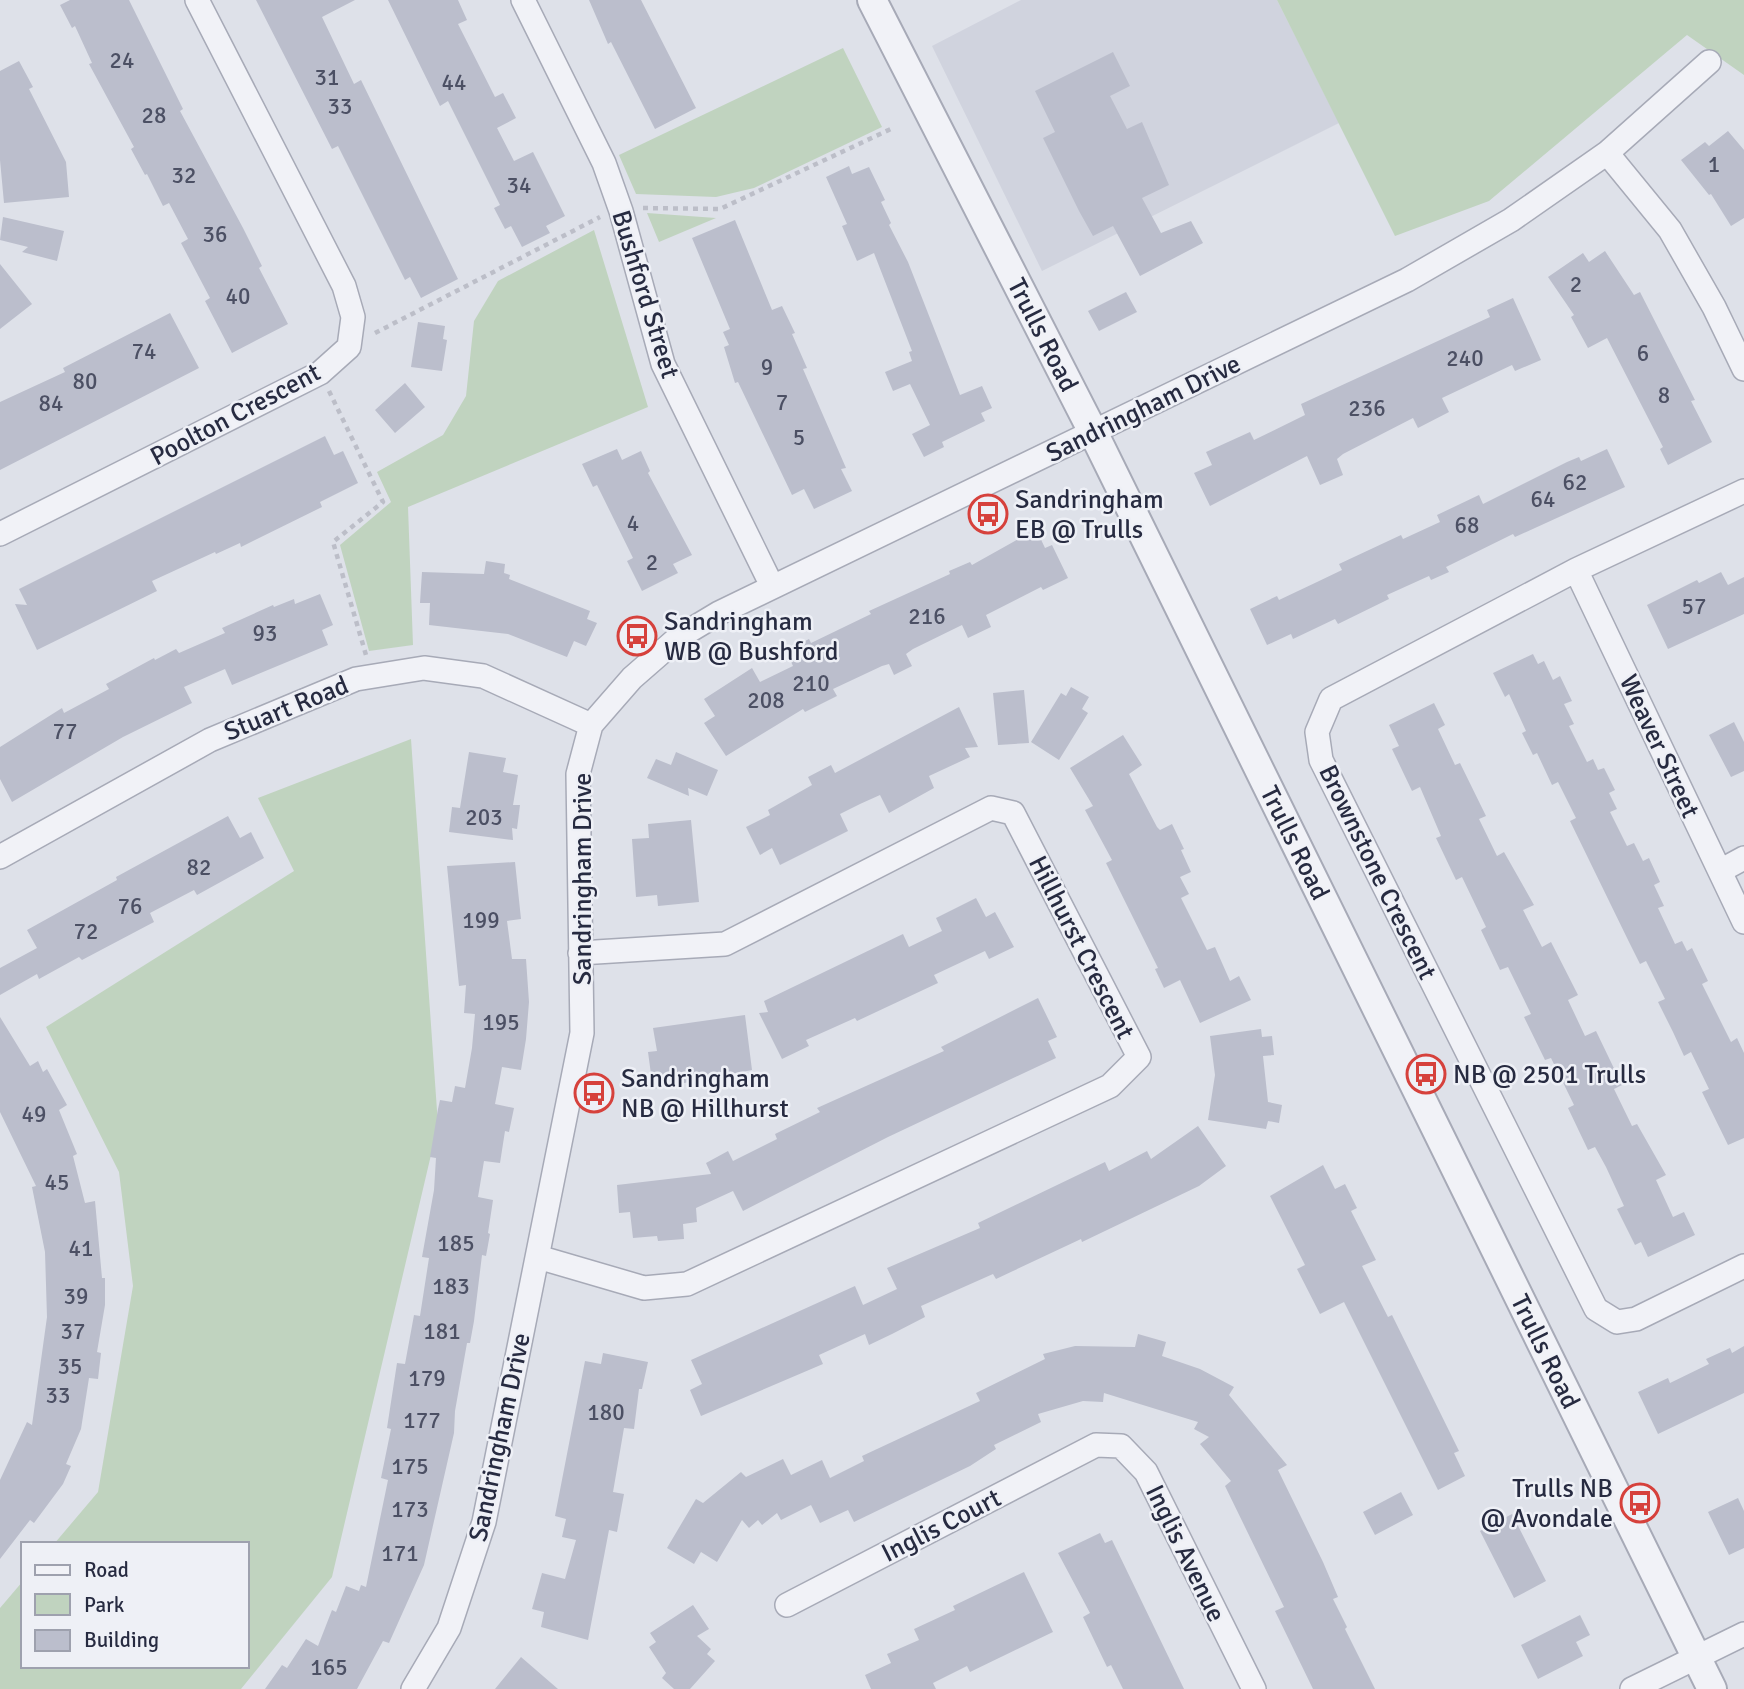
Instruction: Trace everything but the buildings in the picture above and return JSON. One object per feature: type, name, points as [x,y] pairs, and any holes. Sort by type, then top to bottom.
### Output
[{"type":"street","name":"Poolton Crescent","points":[[0,534],[320,373],[349,347],[353,317],[344,286],[197,0]]},
{"type":"street","name":"Bushford Street","points":[[523,0],[604,163],[663,364],[772,586]]},
{"type":"street","name":"Trulls Road","points":[[872,0],[1093,432],[1712,1689]]},
{"type":"street","name":"Sandringham Drive","points":[[413,1689],[449,1628],[484,1522],[582,1033],[578,774],[591,725],[632,678],[679,637],[772,586],[1407,280],[1511,220],[1608,153],[1709,62]]},
{"type":"street","points":[[1608,153],[1670,230],[1714,307],[1744,369]]},
{"type":"street","name":"Brownstone Crescent","points":[[1744,491],[1576,570],[1331,699],[1317,732],[1321,760],[1596,1309],[1617,1322],[1636,1319],[1744,1266]]},
{"type":"street","name":"Weaver Street","points":[[1576,570],[1744,922]]},
{"type":"street","name":"Stuart Road","points":[[0,857],[210,740],[356,679],[424,668],[483,676],[591,725]]},
{"type":"street","name":"Hillhurst Crescent","points":[[538,1257],[644,1288],[687,1283],[1110,1086],[1139,1057],[1013,813],[991,808],[725,944],[580,953]]},
{"type":"street","points":[[1720,871],[1744,858]]},
{"type":"street","name":"Inglis Court","points":[[787,1605],[1096,1445]]},
{"type":"street","name":"Inglis Avenue","points":[[1096,1445],[1121,1446],[1146,1472],[1254,1689]]},
{"type":"street","points":[[1632,1689],[1744,1634]]},
{"type":"path","points":[[320,373],[383,502],[332,542],[372,676]]},
{"type":"shaded area","points":[[1021,0],[1277,0],[1339,123],[1042,271],[932,46]]},
{"type":"green space","points":[[1277,0],[1744,0],[1744,75],[1687,35],[1489,201],[1395,236]]},
{"type":"green space","points":[[843,48],[882,127],[754,188],[716,197],[636,194],[619,155]]},
{"type":"green space","points":[[647,213],[716,218],[659,242]]},
{"type":"green space","points":[[594,230],[648,407],[408,507],[413,645],[369,651],[340,545],[391,502],[377,472],[443,435],[466,396],[474,321],[498,281]]},
{"type":"green space","points":[[411,739],[438,1125],[332,1577],[241,1689],[0,1689],[0,1608],[21,1583],[21,1668],[248,1668],[248,1542],[56,1542],[98,1492],[133,1286],[119,1172],[46,1027],[294,871],[258,798]]},
{"type":"place","name":"Sandringham EB @ Trulls","points":[[988,514]]},
{"type":"place","name":"Sandringham WB @ Bushford","points":[[637,636]]},
{"type":"place","name":"NB @ 2501 Trulls","points":[[1426,1074]]},
{"type":"place","name":"Sandringham NB @ Hillhurst","points":[[594,1093]]},
{"type":"place","name":"Trulls NB @ Avondale","points":[[1640,1503]]}]
